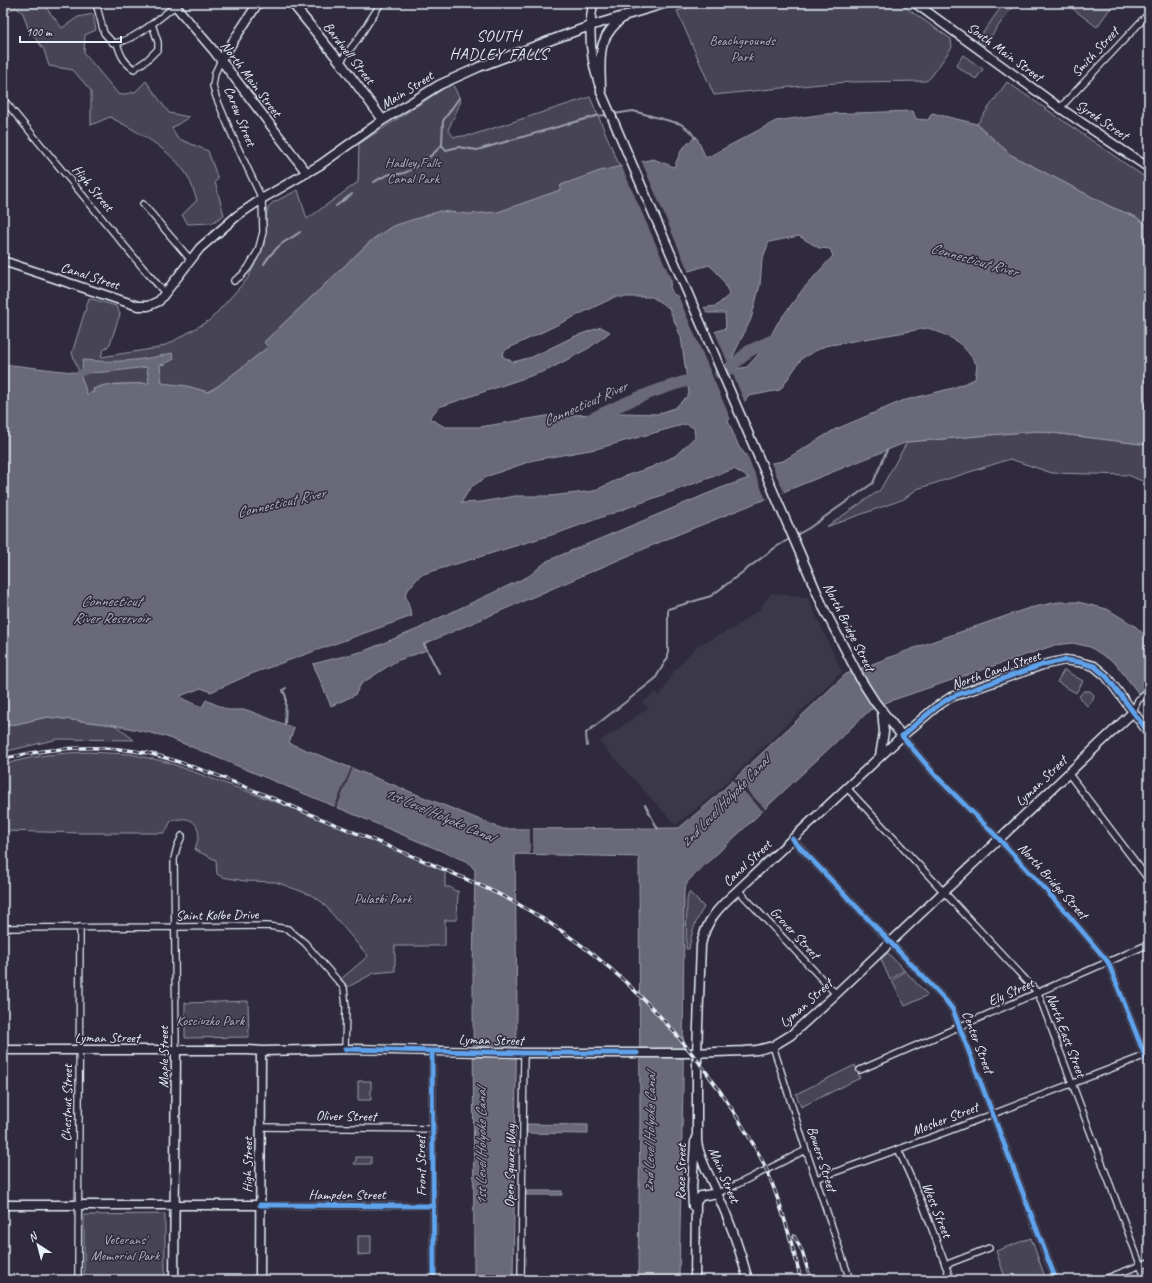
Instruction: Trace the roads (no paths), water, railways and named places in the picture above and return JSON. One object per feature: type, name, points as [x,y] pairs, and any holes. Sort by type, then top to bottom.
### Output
[{"type":"main road","name":"Carew Street","points":[[221,60],[258,3]]},
{"type":"main road","name":"Bardwell Street","points":[[292,3],[340,62],[383,120]]},
{"type":"main road","points":[[593,3],[590,26],[592,56],[601,92]]},
{"type":"main road","name":"Main Street","points":[[262,199],[334,156],[383,120],[449,80],[479,67],[590,26],[667,3]]},
{"type":"main road","name":"South Main Street","points":[[915,3],[1060,108]]},
{"type":"main road","name":"North Main Street","points":[[174,5],[221,60],[307,173]]},
{"type":"main road","points":[[601,92],[600,61],[603,44],[611,27],[626,15]]},
{"type":"main road","name":"North Bridge Street","points":[[601,92],[824,609],[861,680],[902,736]]},
{"type":"main road","name":"Syrek Street","points":[[1060,108],[1148,166]]},
{"type":"main road","name":"Canal Street","points":[[3,261],[138,306],[145,307],[159,301],[200,248],[224,226],[262,199]]},
{"type":"main road","name":"North Canal Street","points":[[902,736],[936,706],[951,697],[1042,665],[1065,660],[1094,666],[1106,676],[1149,733]]},
{"type":"main road","points":[[880,756],[884,732],[881,709]]},
{"type":"main road","name":"Lyman Street","points":[[3,1050],[176,1049],[261,1051],[345,1049],[521,1053],[697,1053],[757,1050],[773,1046],[791,1035],[836,994],[1133,712]]},
{"type":"main road","name":"Canal Street","points":[[697,1053],[701,945],[703,934],[710,919],[738,890],[902,736]]},
{"type":"main road","name":"Maple Street","points":[[174,1280],[176,1049]]},
{"type":"main road","name":"High Street","points":[[260,1280],[261,1051]]},
{"type":"main road","name":"Main Street","points":[[697,1053],[696,1129],[699,1152],[718,1193],[735,1236],[748,1280]]},
{"type":"main road","name":"Race Street","points":[[695,1215],[692,1187],[693,1153],[696,1129]]},
{"type":"main road","name":"Race Street","points":[[695,1280],[696,1202],[698,1198],[705,1194],[718,1193]]},
{"type":"main road","name":"Hampden Street","points":[[3,1205],[175,1206],[260,1204]]},
{"type":"street","points":[[96,3],[104,33],[113,43],[121,43],[152,24],[174,5]]},
{"type":"street","points":[[340,62],[358,39],[381,3]]},
{"type":"street","name":"Smith Street","points":[[1060,108],[1149,13]]},
{"type":"street","points":[[117,43],[120,54],[128,65],[134,69],[147,60],[158,49],[158,42],[152,24]]},
{"type":"street","name":"Carew Street","points":[[221,60],[215,73],[213,86],[216,97],[262,199]]},
{"type":"street","name":"High Street","points":[[3,99],[165,293]]},
{"type":"street","points":[[234,281],[248,268],[258,251],[263,232],[262,199]]},
{"type":"street","points":[[143,204],[190,259]]},
{"type":"street","name":"Lyman Street","points":[[1133,712],[1138,700],[1149,692]]},
{"type":"street","name":"North Bridge Street","points":[[902,736],[936,776],[999,839],[1065,910],[1108,962],[1147,1054],[1149,1066]]},
{"type":"street","points":[[1068,773],[1149,880]]},
{"type":"street","name":"North East Street","points":[[847,788],[1038,993],[1146,1280]]},
{"type":"street","name":"Maple Street","points":[[176,1049],[176,927],[174,859],[182,836]]},
{"type":"street","name":"Center Street","points":[[792,839],[953,1010],[1056,1280]]},
{"type":"street","name":"Grover Street","points":[[738,890],[836,994]]},
{"type":"street","name":"Saint Kolbe Drive","points":[[3,928],[268,926],[288,929],[297,935],[328,968],[344,988],[346,1007],[345,1049]]},
{"type":"street","name":"Chestnut Street","points":[[78,1280],[80,927]]},
{"type":"street","name":"Ely Street","points":[[860,1070],[1149,944]]},
{"type":"street","name":"Bowers Street","points":[[773,1046],[850,1280]]},
{"type":"street","name":"Front Street","points":[[432,1051],[434,1280]]},
{"type":"street","name":"Open Square Way","points":[[521,1053],[521,1280]]},
{"type":"street","name":"Mosher Street","points":[[816,1180],[1072,1084],[1147,1054]]},
{"type":"street","name":"Oliver Street","points":[[260,1127],[433,1129]]},
{"type":"street","name":"West Street","points":[[898,1149],[923,1205],[951,1280]]},
{"type":"street","points":[[718,1193],[806,1150]]},
{"type":"street","name":"Hampden Street","points":[[260,1204],[434,1206]]},
{"type":"street","points":[[946,1265],[989,1248]]},
{"type":"street","points":[[1102,1280],[1149,1262]]},
{"type":"water","points":[[913,111],[916,119],[928,120],[932,113],[977,124],[1011,155],[1111,207],[1136,217],[1149,227],[1149,445],[1037,431],[907,442],[674,536],[424,644],[427,650],[396,661],[361,684],[355,695],[331,706],[313,664],[364,651],[418,629],[529,576],[547,561],[721,488],[749,478],[734,469],[561,532],[420,575],[405,594],[412,616],[251,674],[211,692],[201,688],[180,696],[185,700],[202,707],[206,700],[228,710],[247,710],[294,728],[289,743],[503,829],[679,828],[710,802],[846,674],[917,647],[1029,608],[1058,602],[1078,602],[1107,609],[1135,626],[1149,639],[1149,707],[1115,663],[1090,647],[1073,643],[1055,645],[890,701],[870,710],[688,881],[684,891],[683,1085],[679,1280],[638,1280],[640,1119],[639,857],[515,854],[517,1010],[513,1280],[474,1280],[473,971],[475,870],[468,862],[164,736],[115,725],[47,717],[3,727],[3,364],[80,373],[87,394],[94,392],[93,389],[105,385],[149,383],[147,367],[84,373],[82,367],[83,360],[128,361],[172,353],[174,359],[160,365],[162,383],[187,386],[208,392],[268,347],[264,342],[373,239],[393,226],[440,211],[468,214],[498,212],[560,190],[561,185],[600,171],[653,159],[674,167],[682,149],[696,136],[706,158],[776,121],[825,114]],"holes":[[[799,236],[819,248],[830,249],[833,256],[803,289],[777,324],[765,347],[747,367],[736,369],[732,358],[751,319],[760,285],[762,260],[769,242]],[[709,265],[722,278],[729,295],[716,306],[701,308],[673,294],[670,287],[672,276]],[[615,297],[652,297],[669,308],[681,337],[689,394],[675,408],[657,414],[623,413],[546,416],[480,427],[445,427],[429,418],[439,407],[548,370],[589,348],[610,332],[601,327],[573,337],[532,357],[513,362],[502,356],[505,350]],[[705,313],[725,313],[726,328],[699,337],[692,322]],[[928,328],[956,341],[966,350],[977,365],[975,379],[953,388],[902,401],[834,430],[783,461],[755,466],[739,447],[728,421],[749,396],[780,390],[802,358],[825,346]],[[686,424],[694,428],[695,437],[675,456],[652,467],[625,476],[594,491],[550,496],[515,496],[481,502],[461,503],[471,487],[488,476],[534,460],[596,449]]]},
{"type":"water","points":[[527,1124],[588,1125],[588,1134],[527,1133]]},
{"type":"water","points":[[526,1191],[562,1191],[562,1195],[526,1195]]},
{"type":"waterway","points":[[459,98],[443,121],[442,145],[446,150],[458,147],[477,150],[596,116],[607,115]]},
{"type":"waterway","points":[[614,114],[633,111],[681,124],[691,132],[695,138]]},
{"type":"waterway","points":[[374,182],[387,175],[402,174],[409,171],[419,165],[442,145]]},
{"type":"waterway","points":[[336,206],[352,194]]},
{"type":"waterway","points":[[264,264],[278,247],[300,232]]},
{"type":"waterway","name":"Connecticut River","points":[[720,373],[725,372],[749,351],[782,336]]},
{"type":"waterway","points":[[80,373],[92,369]]},
{"type":"waterway","name":"Connecticut River","points":[[589,420],[644,395],[702,377]]},
{"type":"waterway","points":[[795,536],[809,528],[873,483],[887,450]]},
{"type":"waterway","points":[[587,746],[586,733],[655,679],[668,657],[668,609],[711,596],[776,547],[791,538]]},
{"type":"waterway","points":[[424,644],[439,673]]},
{"type":"waterway","points":[[285,725],[286,697],[283,690],[286,688]]},
{"type":"waterway","points":[[645,805],[658,829]]},
{"type":"railway","points":[[3,759],[57,749],[75,748],[111,748],[164,757],[216,775],[417,858],[492,891],[516,903],[549,923],[581,945],[611,969],[640,996],[692,1053],[715,1085],[737,1117],[767,1171],[786,1225],[801,1280]]},
{"type":"railway","points":[[794,1236],[802,1251],[811,1280]]},
{"type":"district","name":"SOUTH HADLEY FALLS","points":[[499,45]]},
{"type":"park label","name":"Beachgrounds Park","points":[[742,48]]},
{"type":"park label","name":"Hadley Falls Canal Park","points":[[413,170]]},
{"type":"park label","name":"Pulaski Park","points":[[383,898]]},
{"type":"park label","name":"Kosciuzko Park","points":[[210,1020]]},
{"type":"park label","name":"Veterans' Memorial Park","points":[[125,1248]]},
{"type":"water label","name":"Connecticut River Reservoir","points":[[111,610]]},
{"type":"water label","name":"2nd Level Holyoke Canal","points":[[725,802]]},
{"type":"water label","name":"1st Level Holyoke Canal","points":[[439,815]]},
{"type":"water label","name":"2nd Level Holyoke Canal","points":[[650,1133]]},
{"type":"water label","name":"1st Level Holyoke Canal","points":[[481,1147]]}]
